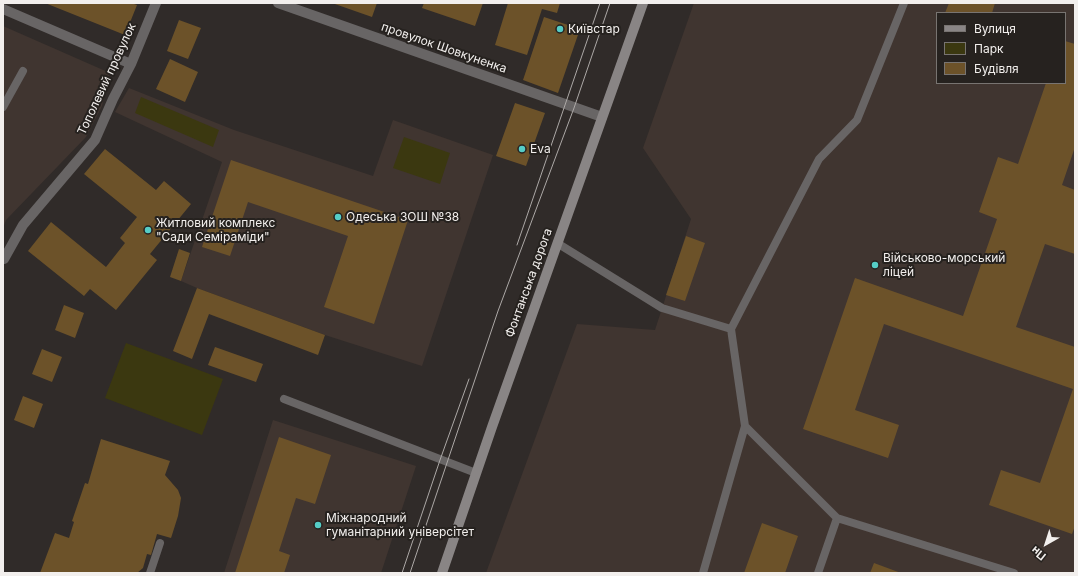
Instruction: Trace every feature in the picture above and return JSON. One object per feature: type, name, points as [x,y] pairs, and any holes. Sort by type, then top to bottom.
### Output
[{"type":"main road","name":"Фонтанська дорога","points":[[442,573],[557,243],[643,3]]},
{"type":"street","name":"Тополевий провулок","points":[[4,259],[23,225],[95,140],[113,99],[131,64],[156,3]]},
{"type":"street","name":"провулок Шовкуненка","points":[[278,3],[602,117]]},
{"type":"street","points":[[3,9],[131,64]]},
{"type":"lane","points":[[703,573],[745,426],[732,329],[819,159],[857,120],[904,3]]},
{"type":"lane","points":[[3,107],[23,71]]},
{"type":"lane","points":[[557,243],[662,308],[732,329]]},
{"type":"lane","points":[[284,399],[476,473]]},
{"type":"lane","points":[[745,426],[837,518],[1014,573]]},
{"type":"lane","points":[[818,573],[837,518]]},
{"type":"lane","points":[[150,573],[160,543]]},
{"type":"shaded area","name":"Військово-морський ліцей","points":[[694,3],[1075,3],[1075,573],[486,573],[577,324],[655,330],[691,219],[643,148]]},
{"type":"shaded area","points":[[3,26],[110,73],[102,106],[86,137],[6,220],[3,228]]},
{"type":"shaded area","name":"Одеська ЗОШ №38","points":[[129,88],[234,130],[373,176],[393,120],[493,155],[422,366],[325,335],[181,281],[222,162],[115,112]]},
{"type":"shaded area","name":"Міжнародний гуманітарний універсітет","points":[[273,420],[416,466],[381,573],[224,573]]},
{"type":"green space","points":[[141,97],[219,130],[213,147],[135,113]]},
{"type":"green space","points":[[404,137],[450,153],[440,184],[393,168]]},
{"type":"green space","points":[[126,343],[223,379],[202,435],[105,398]]},
{"type":"building","points":[[45,3],[131,3],[137,5],[125,35]]},
{"type":"building","points":[[332,3],[377,3],[372,17]]},
{"type":"building","points":[[424,3],[483,3],[475,26],[422,8]]},
{"type":"building","points":[[508,3],[560,3],[557,13],[542,9],[527,55],[495,45]]},
{"type":"building","points":[[949,3],[995,3],[992,12],[945,12]]},
{"type":"building","points":[[544,17],[580,29],[558,93],[523,80]]},
{"type":"building","points":[[179,20],[201,28],[188,59],[167,51]]},
{"type":"building","points":[[1066,41],[1075,44],[1075,147],[1062,185],[1075,190],[1075,254],[1045,244],[1016,327],[1075,347],[1075,526],[1072,534],[989,505],[1001,470],[1040,483],[1073,389],[884,324],[855,410],[899,425],[888,458],[803,429],[855,278],[963,316],[997,219],[979,212],[998,157],[1018,164],[1046,84],[1066,84]]},
{"type":"building","points":[[170,59],[198,72],[185,102],[156,89]]},
{"type":"building","points":[[515,103],[545,113],[526,166],[496,156]]},
{"type":"building","name":"Житловий комплекс \"Сади Семіраміди\"","points":[[105,149],[156,190],[164,181],[191,204],[150,254],[157,260],[116,310],[90,289],[84,296],[28,251],[51,222],[106,267],[125,243],[120,238],[137,217],[84,174]]},
{"type":"building","points":[[231,160],[408,220],[374,324],[324,307],[348,236],[248,202],[230,256],[202,247]]},
{"type":"building","points":[[686,236],[705,243],[685,301],[666,295]]},
{"type":"building","points":[[179,249],[190,253],[181,281],[170,277]]},
{"type":"building","points":[[197,288],[325,335],[318,355],[209,314],[192,359],[173,351]]},
{"type":"building","points":[[64,305],[84,313],[75,338],[55,330]]},
{"type":"building","points":[[215,347],[263,364],[256,382],[208,365]]},
{"type":"building","points":[[42,349],[62,357],[52,382],[32,374]]},
{"type":"building","points":[[23,396],[43,404],[34,428],[14,420]]},
{"type":"building","points":[[279,437],[331,455],[315,504],[296,498],[279,551],[290,555],[284,573],[235,573]]},
{"type":"building","points":[[101,439],[170,461],[165,475],[178,490],[181,498],[178,516],[171,538],[157,534],[151,555],[147,554],[143,568],[137,573],[40,573],[55,533],[69,538],[74,522],[72,521],[85,483],[88,484]]},
{"type":"building","points":[[762,523],[798,536],[785,573],[744,573]]},
{"type":"building","points":[[874,563],[901,573],[870,573]]},
{"type":"tram line","points":[[517,245],[600,3]]},
{"type":"tram line","points":[[410,573],[498,311],[574,108],[610,3]]},
{"type":"tram line","points":[[402,573],[469,379]]},
{"type":"place","name":"Київстар","points":[[560,29]]},
{"type":"place","name":"Eva","points":[[522,149]]},
{"type":"place","name":"Одеська ЗОШ №38","points":[[338,217]]},
{"type":"place","name":"Житловий комплекс \"Сади Семіраміди\"","points":[[148,230]]},
{"type":"place","name":"Військово-морський ліцей","points":[[875,265]]},
{"type":"place","name":"Міжнародний гуманітарний універсітет","points":[[318,525]]}]
